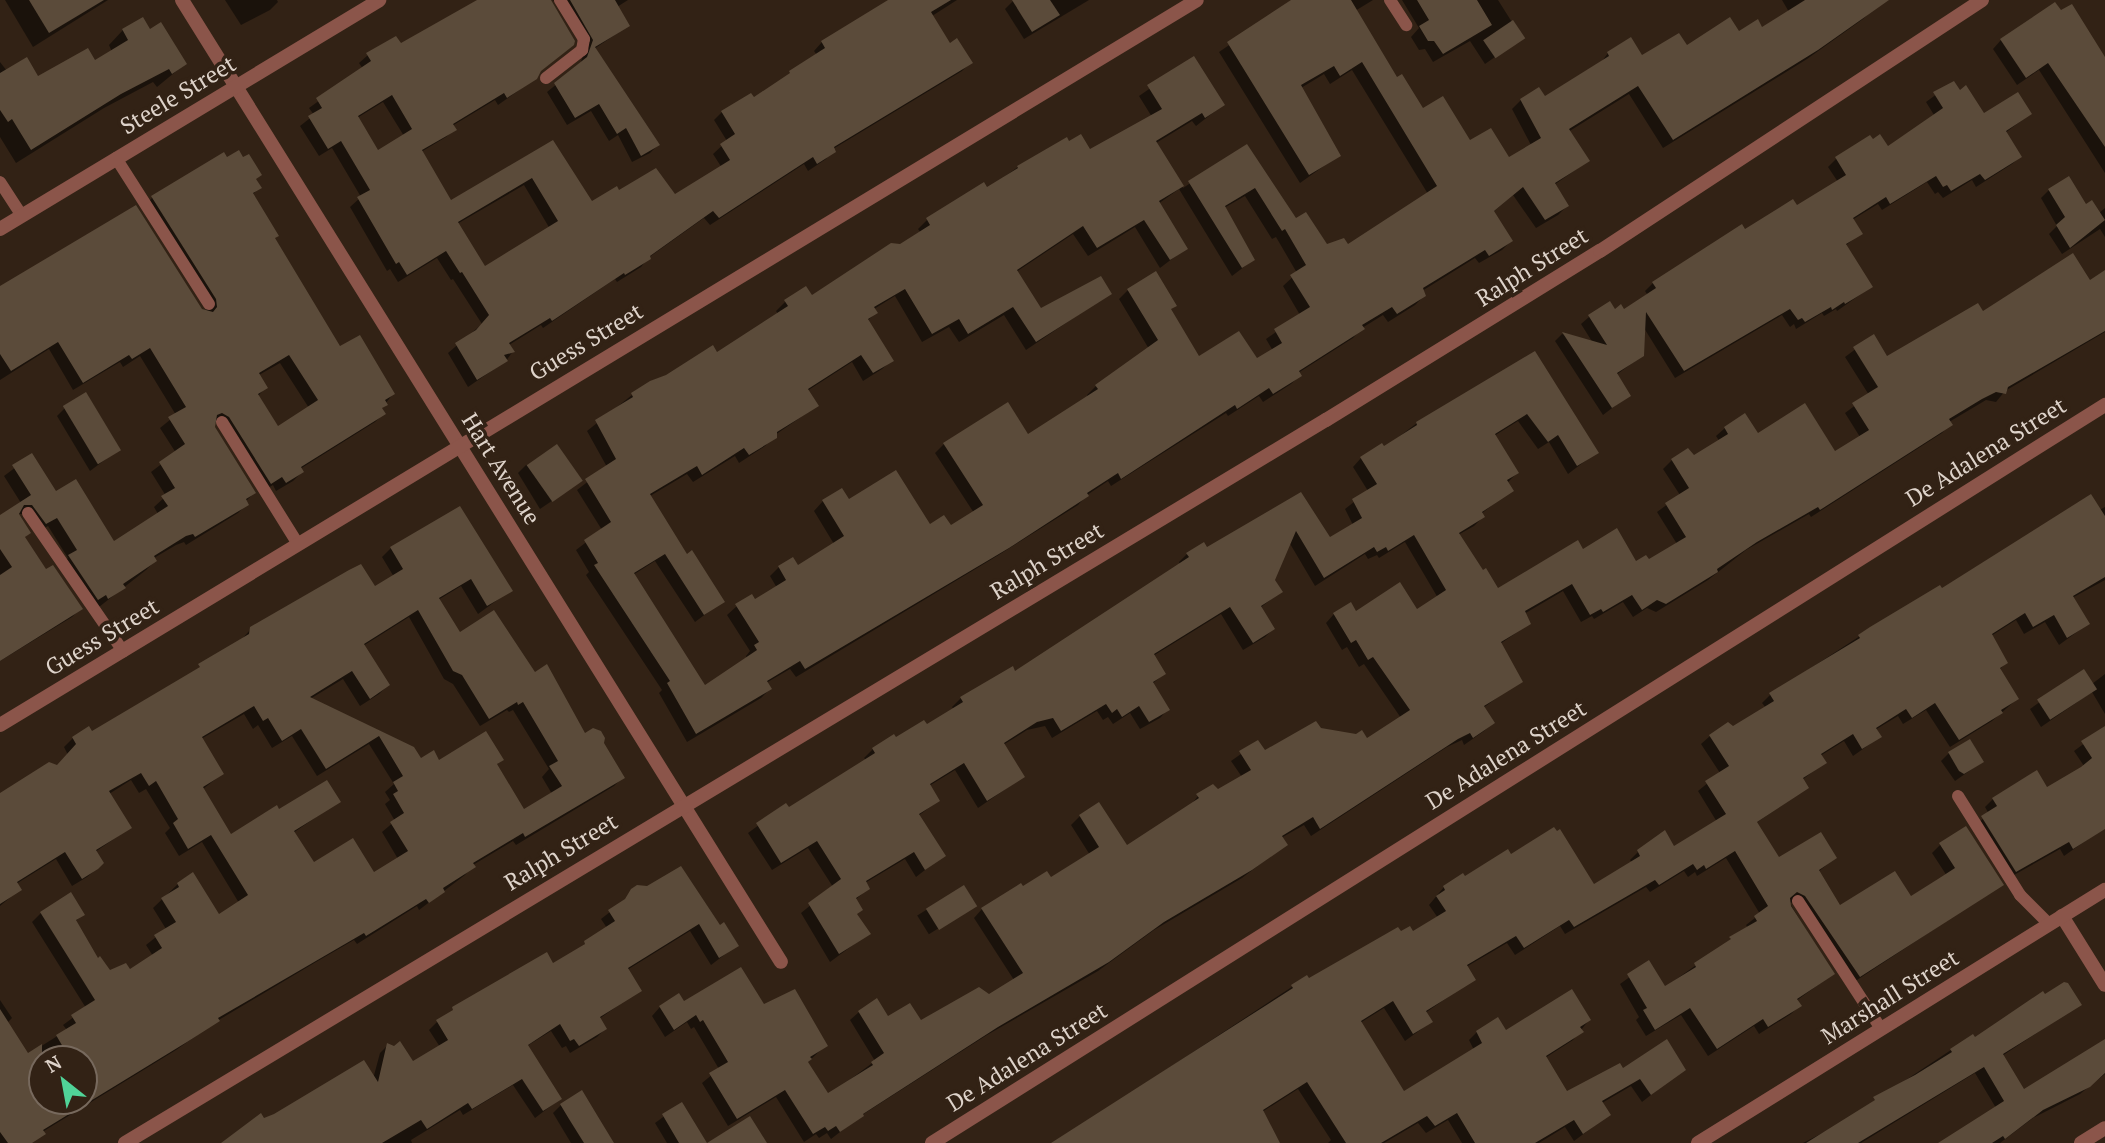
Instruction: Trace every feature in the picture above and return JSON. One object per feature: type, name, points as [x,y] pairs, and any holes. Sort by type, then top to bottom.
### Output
[{"type":"street","name":"Hart Avenue","points":[[182,0],[781,962]]},
{"type":"street","name":"Steele Street","points":[[0,229],[379,0]]},
{"type":"street","name":"Guess Street","points":[[0,725],[1196,0]]},
{"type":"street","name":"Ralph Street","points":[[125,1143],[1303,434],[1600,251],[1982,0]]},
{"type":"street","name":"De Adalena Street","points":[[932,1143],[2105,405]]},
{"type":"street","name":"Marshall Street","points":[[1698,1143],[2105,890]]},
{"type":"street","points":[[2062,916],[2105,985]]},
{"type":"street","points":[[2081,1143],[2105,1128]]},
{"type":"lane","points":[[546,78],[582,50],[584,39],[560,0]]},
{"type":"lane","points":[[1390,0],[1406,25]]},
{"type":"lane","points":[[116,158],[209,304]]},
{"type":"lane","points":[[0,181],[22,216]]},
{"type":"lane","points":[[222,422],[298,544]]},
{"type":"lane","points":[[28,513],[123,651]]},
{"type":"lane","points":[[1958,796],[2020,895],[2049,924]]},
{"type":"lane","points":[[1798,901],[1881,1029]]},
{"type":"building","points":[[29,0],[104,0],[49,33]]},
{"type":"building","points":[[477,0],[551,0],[575,41],[574,45],[541,71],[537,79],[507,98],[504,93],[453,124],[457,130],[422,150],[451,200],[553,140],[592,201],[617,186],[619,190],[656,168],[675,194],[730,160],[720,144],[735,134],[721,111],[751,93],[754,97],[825,48],[821,41],[888,0],[951,0],[931,12],[950,43],[957,38],[973,63],[834,147],[836,152],[817,164],[813,157],[719,218],[713,211],[650,256],[651,259],[625,275],[624,273],[552,321],[550,318],[509,343],[515,352],[504,355],[508,361],[477,380],[455,343],[476,330],[489,315],[462,272],[460,273],[446,251],[407,275],[399,262],[396,264],[357,197],[370,190],[341,141],[328,149],[308,116],[322,108],[316,98],[371,61],[366,53],[396,36],[401,43]],"holes":[[[392,95],[412,129],[378,150],[358,116]],[[532,178],[558,221],[485,266],[458,222]]]},
{"type":"building","points":[[570,0],[615,0],[630,26],[595,47],[660,145],[641,156],[626,128],[617,134],[599,104],[575,118],[554,83],[587,57],[593,40]]},
{"type":"building","points":[[1012,0],[1050,0],[1060,15],[1032,32]]},
{"type":"building","points":[[1291,0],[1351,0],[1397,77],[1402,74],[1423,108],[1443,96],[1470,140],[1491,128],[1509,157],[1541,138],[1520,99],[1539,87],[1545,96],[1609,56],[1607,52],[1631,37],[1642,55],[1679,33],[1687,45],[1730,17],[1739,31],[1758,19],[1762,27],[1805,0],[1889,0],[1818,50],[1673,140],[1638,86],[1569,129],[1590,161],[1555,183],[1569,206],[1545,220],[1523,187],[1494,211],[1513,241],[1489,256],[1485,250],[1423,288],[1426,296],[1397,314],[1392,307],[1362,325],[1365,329],[1299,371],[1302,376],[1273,394],[1269,388],[1237,409],[1235,405],[1121,479],[1118,473],[1087,493],[1089,496],[1009,548],[805,669],[800,661],[767,681],[772,689],[696,734],[667,683],[670,681],[594,565],[598,563],[584,540],[611,522],[585,479],[616,459],[595,420],[633,397],[631,393],[666,375],[713,345],[717,352],[788,306],[784,300],[806,286],[812,295],[891,243],[900,244],[930,225],[926,218],[984,182],[987,187],[1067,137],[1069,141],[1081,134],[1090,149],[1162,109],[1147,85],[1194,56],[1225,105],[1205,118],[1202,113],[1156,141],[1184,186],[1159,201],[1188,249],[1170,260],[1144,220],[1097,248],[1083,226],[1017,270],[1041,308],[1101,276],[1112,294],[1036,342],[1013,307],[968,334],[959,319],[932,334],[905,289],[874,307],[878,313],[868,319],[894,361],[873,373],[861,355],[808,389],[819,406],[777,432],[777,438],[749,455],[744,448],[702,475],[697,466],[650,494],[687,554],[692,550],[725,602],[704,615],[665,554],[634,573],[705,685],[757,650],[754,645],[759,642],[735,604],[752,594],[755,599],[786,580],[778,566],[793,557],[798,565],[844,536],[822,500],[842,488],[849,499],[896,470],[930,524],[944,515],[951,525],[983,505],[943,443],[1008,402],[1028,434],[1098,389],[1095,385],[1158,340],[1127,289],[1156,271],[1177,306],[1171,309],[1199,356],[1239,331],[1257,358],[1282,343],[1274,329],[1310,307],[1290,275],[1306,265],[1285,229],[1282,231],[1255,188],[1225,206],[1255,260],[1242,268],[1188,181],[1247,144],[1296,218],[1306,212],[1327,244],[1344,238],[1348,244],[1437,186],[1362,62],[1340,76],[1334,66],[1301,85],[1341,156],[1309,175],[1227,42]]},
{"type":"building","points":[[1417,0],[1477,0],[1492,25],[1443,54],[1434,41],[1428,41],[1419,26],[1429,20]]},
{"type":"building","points":[[2055,2],[2061,10],[2072,4],[2105,57],[2105,147],[2048,63],[2026,78],[2000,39]]},
{"type":"building","points":[[143,17],[150,29],[161,22],[187,64],[172,74],[169,69],[121,94],[31,150],[12,119],[8,122],[0,110],[0,73],[27,57],[38,76],[88,48],[95,60],[128,40],[122,29]]},
{"type":"building","points":[[1513,20],[1525,38],[1495,58],[1483,40]]},
{"type":"building","points":[[1954,81],[1960,90],[1966,85],[1984,113],[2018,92],[2032,114],[2006,131],[2022,157],[1985,180],[1980,174],[1951,191],[1947,185],[1943,187],[1936,176],[1890,204],[1886,197],[1853,218],[1863,234],[1846,244],[1873,287],[1845,304],[1844,302],[1832,310],[1831,307],[1805,322],[1802,318],[1798,320],[1790,309],[1684,371],[1646,312],[1644,356],[1617,373],[1631,396],[1612,408],[1562,332],[1607,345],[1588,315],[1610,301],[1615,309],[1621,304],[1624,309],[1656,288],[1652,282],[1742,224],[1745,229],[1793,199],[1797,205],[1846,175],[1835,157],[1870,135],[1873,139],[1880,134],[1888,146],[1943,108],[1933,92]]},
{"type":"building","points":[[239,150],[243,157],[249,154],[262,175],[256,179],[262,188],[253,193],[279,236],[275,238],[340,346],[360,335],[395,394],[385,400],[388,405],[382,408],[386,414],[301,467],[304,472],[286,483],[282,477],[271,484],[229,417],[222,413],[217,415],[215,427],[256,493],[246,499],[249,505],[195,537],[193,534],[186,536],[154,556],[157,561],[123,584],[126,588],[108,599],[106,595],[98,600],[68,555],[77,550],[57,518],[46,524],[32,505],[24,505],[19,514],[31,533],[25,537],[46,569],[53,565],[83,609],[0,661],[0,575],[12,567],[0,549],[0,515],[31,495],[12,465],[32,453],[56,491],[76,479],[114,541],[168,506],[161,496],[175,488],[159,462],[185,444],[168,417],[186,407],[150,348],[132,359],[129,355],[83,383],[58,342],[11,371],[0,354],[0,286],[136,205],[202,309],[213,312],[217,307],[216,299],[151,196],[224,152],[227,157]],"holes":[[[289,355],[318,400],[278,426],[258,394],[268,388],[259,373]]]},
{"type":"building","points":[[2069,176],[2086,204],[2092,200],[2105,220],[2070,248],[2056,225],[2065,217],[2048,189]]},
{"type":"building","points":[[2073,253],[2090,280],[2105,270],[2105,331],[2008,387],[2006,394],[1996,392],[1949,419],[1953,425],[1820,510],[1818,507],[1757,542],[1717,569],[1718,572],[1666,604],[1657,600],[1642,610],[1632,595],[1603,612],[1601,609],[1590,615],[1572,584],[1525,611],[1531,624],[1501,642],[1523,682],[1484,706],[1495,723],[1473,738],[1470,733],[1458,739],[1320,829],[1313,817],[1282,836],[1288,845],[1252,870],[1164,922],[1109,962],[998,1027],[863,1114],[864,1116],[840,1132],[836,1126],[828,1131],[825,1127],[813,1134],[785,1090],[737,1119],[709,1073],[728,1062],[703,1020],[700,1022],[696,1015],[674,1030],[659,1006],[679,993],[684,1001],[741,967],[764,1004],[795,989],[828,1046],[810,1057],[812,1059],[808,1062],[828,1093],[873,1065],[871,1062],[884,1053],[858,1011],[877,998],[888,1016],[910,1003],[921,1020],[979,987],[989,994],[1023,973],[981,908],[1021,883],[1023,886],[1047,871],[1051,877],[1099,847],[1079,815],[1099,802],[1127,845],[1199,798],[1196,794],[1213,784],[1218,789],[1251,770],[1239,751],[1258,740],[1265,750],[1316,721],[1321,728],[1356,734],[1362,730],[1367,738],[1410,710],[1373,657],[1368,660],[1356,640],[1351,643],[1333,613],[1351,602],[1356,611],[1400,582],[1417,609],[1446,590],[1414,535],[1388,551],[1386,547],[1377,552],[1374,547],[1324,578],[1296,531],[1275,580],[1283,592],[1261,606],[1275,629],[1253,643],[1230,607],[1154,654],[1166,674],[1153,682],[1170,710],[1149,722],[1139,706],[1122,717],[1117,709],[1112,713],[1106,704],[1061,731],[1053,718],[1037,722],[1004,743],[1025,777],[987,801],[964,763],[930,784],[940,801],[919,814],[946,856],[925,870],[914,852],[866,881],[870,889],[856,898],[863,910],[857,914],[871,934],[839,954],[808,903],[841,879],[817,841],[781,863],[756,823],[786,803],[789,807],[875,753],[872,748],[894,734],[896,737],[924,720],[927,724],[963,702],[960,697],[1013,666],[1015,671],[1189,557],[1186,553],[1204,542],[1207,547],[1301,492],[1330,537],[1362,518],[1352,499],[1377,484],[1360,457],[1382,443],[1384,446],[1417,425],[1416,422],[1535,351],[1599,453],[1577,466],[1558,435],[1548,442],[1527,414],[1495,434],[1519,473],[1507,480],[1514,491],[1482,512],[1485,517],[1459,533],[1498,588],[1578,540],[1583,549],[1617,528],[1636,561],[1646,555],[1649,559],[1686,537],[1665,503],[1689,488],[1671,459],[1688,448],[1694,455],[1728,434],[1724,427],[1745,413],[1758,433],[1805,403],[1835,451],[1869,430],[1852,403],[1878,387],[1853,347],[1874,334],[1887,356],[1978,303],[1983,311]]},
{"type":"building","points":[[86,392],[121,450],[98,464],[63,406]]},
{"type":"building","points":[[557,444],[583,481],[553,502],[527,465]]},
{"type":"building","points":[[2091,494],[2105,516],[2105,577],[2073,596],[2090,624],[2067,638],[2054,615],[2033,627],[2025,613],[1992,634],[2008,663],[2000,668],[2019,699],[2001,710],[2003,713],[1959,740],[1935,703],[1912,718],[1906,709],[1876,728],[1882,737],[1862,749],[1853,734],[1821,754],[1827,763],[1803,778],[1809,788],[1757,822],[1779,857],[1821,832],[1837,858],[1819,870],[1840,905],[1895,871],[1911,896],[1955,868],[1939,843],[1966,826],[2004,885],[1860,977],[1805,896],[1797,892],[1790,898],[1791,906],[1835,974],[1797,999],[1802,1006],[1768,1027],[1763,1019],[1717,1049],[1690,1008],[1655,1030],[1643,1010],[1647,1008],[1627,974],[1649,960],[1665,986],[1696,967],[1694,963],[1731,939],[1729,937],[1757,921],[1754,916],[1768,906],[1735,851],[1706,869],[1704,865],[1697,870],[1693,864],[1659,885],[1655,880],[1574,927],[1569,920],[1524,948],[1516,936],[1467,965],[1476,980],[1426,1011],[1433,1022],[1413,1034],[1393,1001],[1361,1021],[1404,1091],[1482,1043],[1476,1031],[1498,1017],[1506,1030],[1572,989],[1591,1020],[1580,1027],[1584,1032],[1546,1056],[1567,1091],[1620,1063],[1623,1068],[1667,1039],[1686,1070],[1651,1095],[1640,1079],[1602,1101],[1611,1115],[1583,1134],[1574,1120],[1535,1143],[1475,1143],[1457,1113],[1435,1126],[1427,1116],[1381,1143],[1346,1143],[1307,1082],[1263,1110],[1280,1143],[1051,1143],[1293,988],[1291,985],[1307,975],[1309,978],[1398,927],[1401,931],[1410,926],[1413,931],[1446,911],[1436,896],[1445,890],[1443,886],[1463,873],[1465,876],[1508,849],[1511,854],[1554,827],[1557,831],[1560,829],[1594,884],[1640,856],[1637,850],[1665,830],[1674,846],[1726,814],[1705,781],[1729,766],[1709,735],[1728,722],[1733,726],[1774,701],[1769,693],[1860,638],[1858,635],[1870,627],[1940,585],[1942,588]]},
{"type":"building","points":[[460,506],[513,591],[487,606],[471,579],[439,598],[460,632],[494,610],[535,672],[547,664],[585,733],[593,728],[601,731],[605,738],[604,743],[625,778],[525,837],[523,833],[473,863],[476,867],[443,888],[445,892],[429,903],[426,899],[366,936],[364,933],[218,1018],[220,1021],[98,1096],[98,1045],[62,1045],[56,1035],[76,1023],[71,1015],[95,1000],[40,912],[71,892],[85,915],[76,920],[98,958],[100,956],[110,970],[126,963],[130,969],[162,948],[154,935],[176,922],[161,898],[179,887],[177,883],[193,872],[219,914],[248,895],[211,835],[188,849],[173,823],[178,819],[156,781],[149,786],[141,773],[109,791],[132,828],[96,850],[104,863],[98,869],[82,879],[65,852],[17,882],[22,890],[0,904],[0,793],[49,762],[57,765],[76,744],[72,737],[89,726],[92,731],[200,667],[198,664],[249,634],[250,627],[349,570],[361,564],[375,586],[403,569],[390,547]],"holes":[[[418,610],[453,671],[462,675],[489,719],[517,702],[518,705],[523,702],[558,761],[549,766],[562,786],[524,809],[497,764],[504,760],[486,731],[439,760],[434,750],[421,758],[414,747],[310,697],[352,671],[370,699],[390,685],[364,644]],[[254,706],[263,721],[268,718],[282,741],[301,729],[326,769],[379,736],[403,776],[393,782],[398,791],[393,794],[404,813],[390,822],[408,851],[374,872],[353,838],[314,862],[294,831],[341,802],[327,780],[279,809],[277,805],[231,834],[203,787],[224,774],[202,737]]]},
{"type":"building","points":[[2084,669],[2097,689],[2050,720],[2037,699]]},
{"type":"building","points":[[2105,726],[2105,829],[2073,849],[2069,842],[2016,872],[1981,816],[1997,806],[1992,798],[2037,770],[2047,787],[2081,767],[2092,758],[2081,741]]},
{"type":"building","points":[[1970,739],[1984,762],[1964,774],[1959,771],[1948,752]]},
{"type":"building","points":[[681,866],[720,925],[724,922],[739,946],[719,958],[699,924],[628,968],[642,991],[600,1017],[607,1029],[579,1046],[574,1039],[570,1041],[560,1024],[528,1045],[562,1099],[543,1111],[522,1079],[472,1109],[468,1103],[427,1129],[421,1120],[382,1143],[221,1143],[261,1113],[264,1118],[274,1114],[364,1060],[378,1082],[387,1043],[394,1046],[400,1041],[413,1061],[448,1040],[436,1020],[453,1010],[452,1007],[547,952],[553,963],[585,944],[584,941],[615,921],[608,910],[625,899],[631,889],[637,885],[647,886]]},
{"type":"building","points":[[964,885],[977,906],[939,930],[926,909]]},
{"type":"building","points":[[2064,982],[2068,983],[2082,1005],[2003,1054],[2024,1089],[2105,1039],[2105,1073],[2090,1087],[2043,1110],[2005,1139],[2003,1136],[1992,1143],[1938,1143],[2004,1101],[1984,1067],[1858,1143],[1806,1143],[1875,1100],[1873,1097],[1952,1052],[1950,1049],[1973,1034],[1975,1037],[2043,991],[2045,994]]},
{"type":"building","points":[[0,1009],[28,1053],[28,1115],[68,1115],[43,1130],[46,1134],[32,1143],[8,1143],[0,1132]]},
{"type":"building","points":[[582,1090],[614,1143],[584,1143],[569,1119],[560,1104]]},
{"type":"building","points":[[682,1102],[707,1143],[679,1143],[662,1114]]},
{"type":"building","points":[[750,1116],[767,1143],[707,1143]]}]
